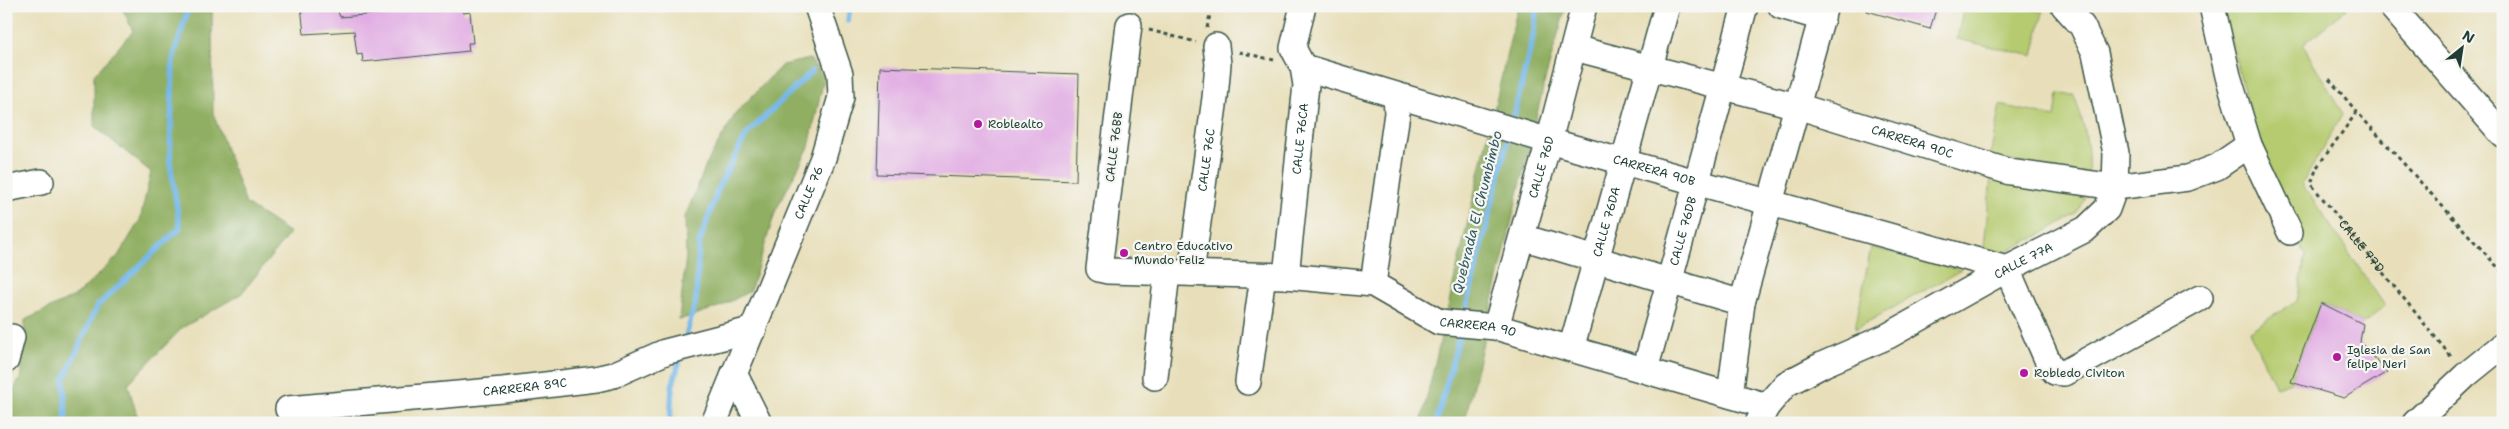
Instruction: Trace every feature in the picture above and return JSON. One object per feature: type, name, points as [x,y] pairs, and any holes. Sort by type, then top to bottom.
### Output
[{"type":"street","name":"CALLE 76","points":[[714,423],[824,158],[841,97],[840,74],[818,6]]},
{"type":"street","name":"CALLE 76CA","points":[[1248,382],[1274,276],[1306,86],[1302,67],[1294,48],[1303,6]]},
{"type":"street","name":"CALLE 76D","points":[[1496,327],[1550,141],[1584,6]]},
{"type":"street","name":"CALLE 76DA","points":[[1571,349],[1667,6]]},
{"type":"street","name":"CALLE 76DB","points":[[1645,370],[1745,6]]},
{"type":"street","points":[[1730,395],[1742,303],[1823,12],[1781,6]]},
{"type":"street","name":"CALLE 77A","points":[[1762,414],[1786,384],[1824,364],[1888,336],[2006,270],[2086,229],[2107,209],[2115,186],[2116,153],[2095,53],[2082,26],[2064,6]]},
{"type":"street","points":[[2212,6],[2228,76],[2249,145],[2290,232]]},
{"type":"street","points":[[2391,6],[2503,135]]},
{"type":"street","name":"CALLE 76BB","points":[[1099,268],[1129,25]]},
{"type":"street","name":"CALLE 76C","points":[[1155,377],[1179,273],[1215,98],[1218,64],[1216,46]]},
{"type":"street","name":"CARRERA 90C","points":[[1574,48],[1796,106],[2010,172],[2115,186],[2188,178],[2217,167],[2249,145]]},
{"type":"street","name":"CARRERA 90B","points":[[1302,67],[1550,141],[2006,270]]},
{"type":"street","points":[[1373,284],[1397,113],[1396,96]]},
{"type":"street","points":[[6,190],[41,182]]},
{"type":"street","points":[[1522,237],[1742,303]]},
{"type":"street","name":"CARRERA 90","points":[[1099,268],[1274,276],[1373,284],[1439,322],[1496,327],[1730,395],[1762,414]]},
{"type":"street","points":[[2006,270],[2050,366],[2055,372],[2064,374],[2200,298]]},
{"type":"street","name":"CARRERA 89C","points":[[288,409],[503,390],[596,379],[613,375],[665,352],[754,329]]},
{"type":"street","points":[[2416,423],[2466,375],[2503,345]]},
{"type":"street","points":[[734,373],[759,423]]},
{"type":"path","points":[[2329,79],[2356,112],[2503,273]]},
{"type":"path","name":"CALLE 77D","points":[[2356,112],[2317,167],[2311,184],[2466,375]]},
{"type":"green space","points":[[121,6],[212,6],[213,113],[246,204],[290,233],[241,294],[182,328],[128,384],[139,423],[6,423],[6,401],[20,379],[25,320],[77,295],[118,256],[140,220],[151,172],[94,126],[94,75],[133,31]]},
{"type":"green space","points":[[1518,6],[1566,6],[1545,80],[1464,423],[1421,423]]},
{"type":"green space","points":[[1964,6],[2019,6],[2043,12],[2033,56],[1957,39]]},
{"type":"green space","points":[[2221,6],[2349,6],[2303,45],[2343,114],[2302,184],[2385,306],[2363,324],[2321,303],[2291,382],[2276,387],[2249,331],[2297,301],[2306,255],[2271,189]]},
{"type":"green space","points":[[810,59],[824,78],[809,147],[776,210],[750,291],[722,306],[679,320],[686,256],[685,217],[707,163],[736,113],[782,65]]},
{"type":"green space","points":[[2058,94],[2074,95],[2086,134],[2088,176],[1990,157],[2000,105],[2055,117]]},
{"type":"green space","points":[[1991,178],[2086,198],[2076,214],[2040,235],[1993,258],[1983,256]]},
{"type":"green space","points":[[1871,247],[1961,270],[1855,329]]},
{"type":"building","points":[[301,6],[336,6],[340,17],[388,13],[388,11],[462,6],[463,13],[470,12],[473,43],[468,43],[469,51],[363,62],[362,54],[357,55],[354,31],[304,34]]},
{"type":"building","points":[[1867,6],[1937,6],[1930,29],[1867,11]]},
{"type":"building","name":"Roblealto","points":[[880,67],[1079,74],[1076,181],[877,174]]},
{"type":"building","name":"Iglesia de San felipe Neri","points":[[2321,303],[2363,324],[2360,342],[2387,372],[2344,398],[2291,382]]},
{"type":"waterway","points":[[66,423],[64,380],[97,306],[180,228],[170,162],[173,59],[189,6]]},
{"type":"waterway","points":[[848,21],[850,6]]},
{"type":"waterway","name":"Quebrada El Chumbimbo","points":[[1512,124],[1533,37],[1537,6]]},
{"type":"waterway","points":[[685,340],[696,300],[699,244],[720,184],[747,134],[812,71]]},
{"type":"waterway","name":"Quebrada El Chumbimbo","points":[[1464,318],[1509,135]]},
{"type":"waterway","name":"Quebrada El Chumbimbo","points":[[1436,423],[1461,329]]},
{"type":"waterway","points":[[670,423],[672,387],[681,356]]},
{"type":"place","name":"Roblealto","points":[[978,124]]},
{"type":"place","name":"Centro Educativo Mundo Feliz","points":[[1124,253]]},
{"type":"place","name":"Iglesia de San felipe Neri","points":[[2337,357]]},
{"type":"place","name":"Robledo Civiton","points":[[2024,373]]}]
